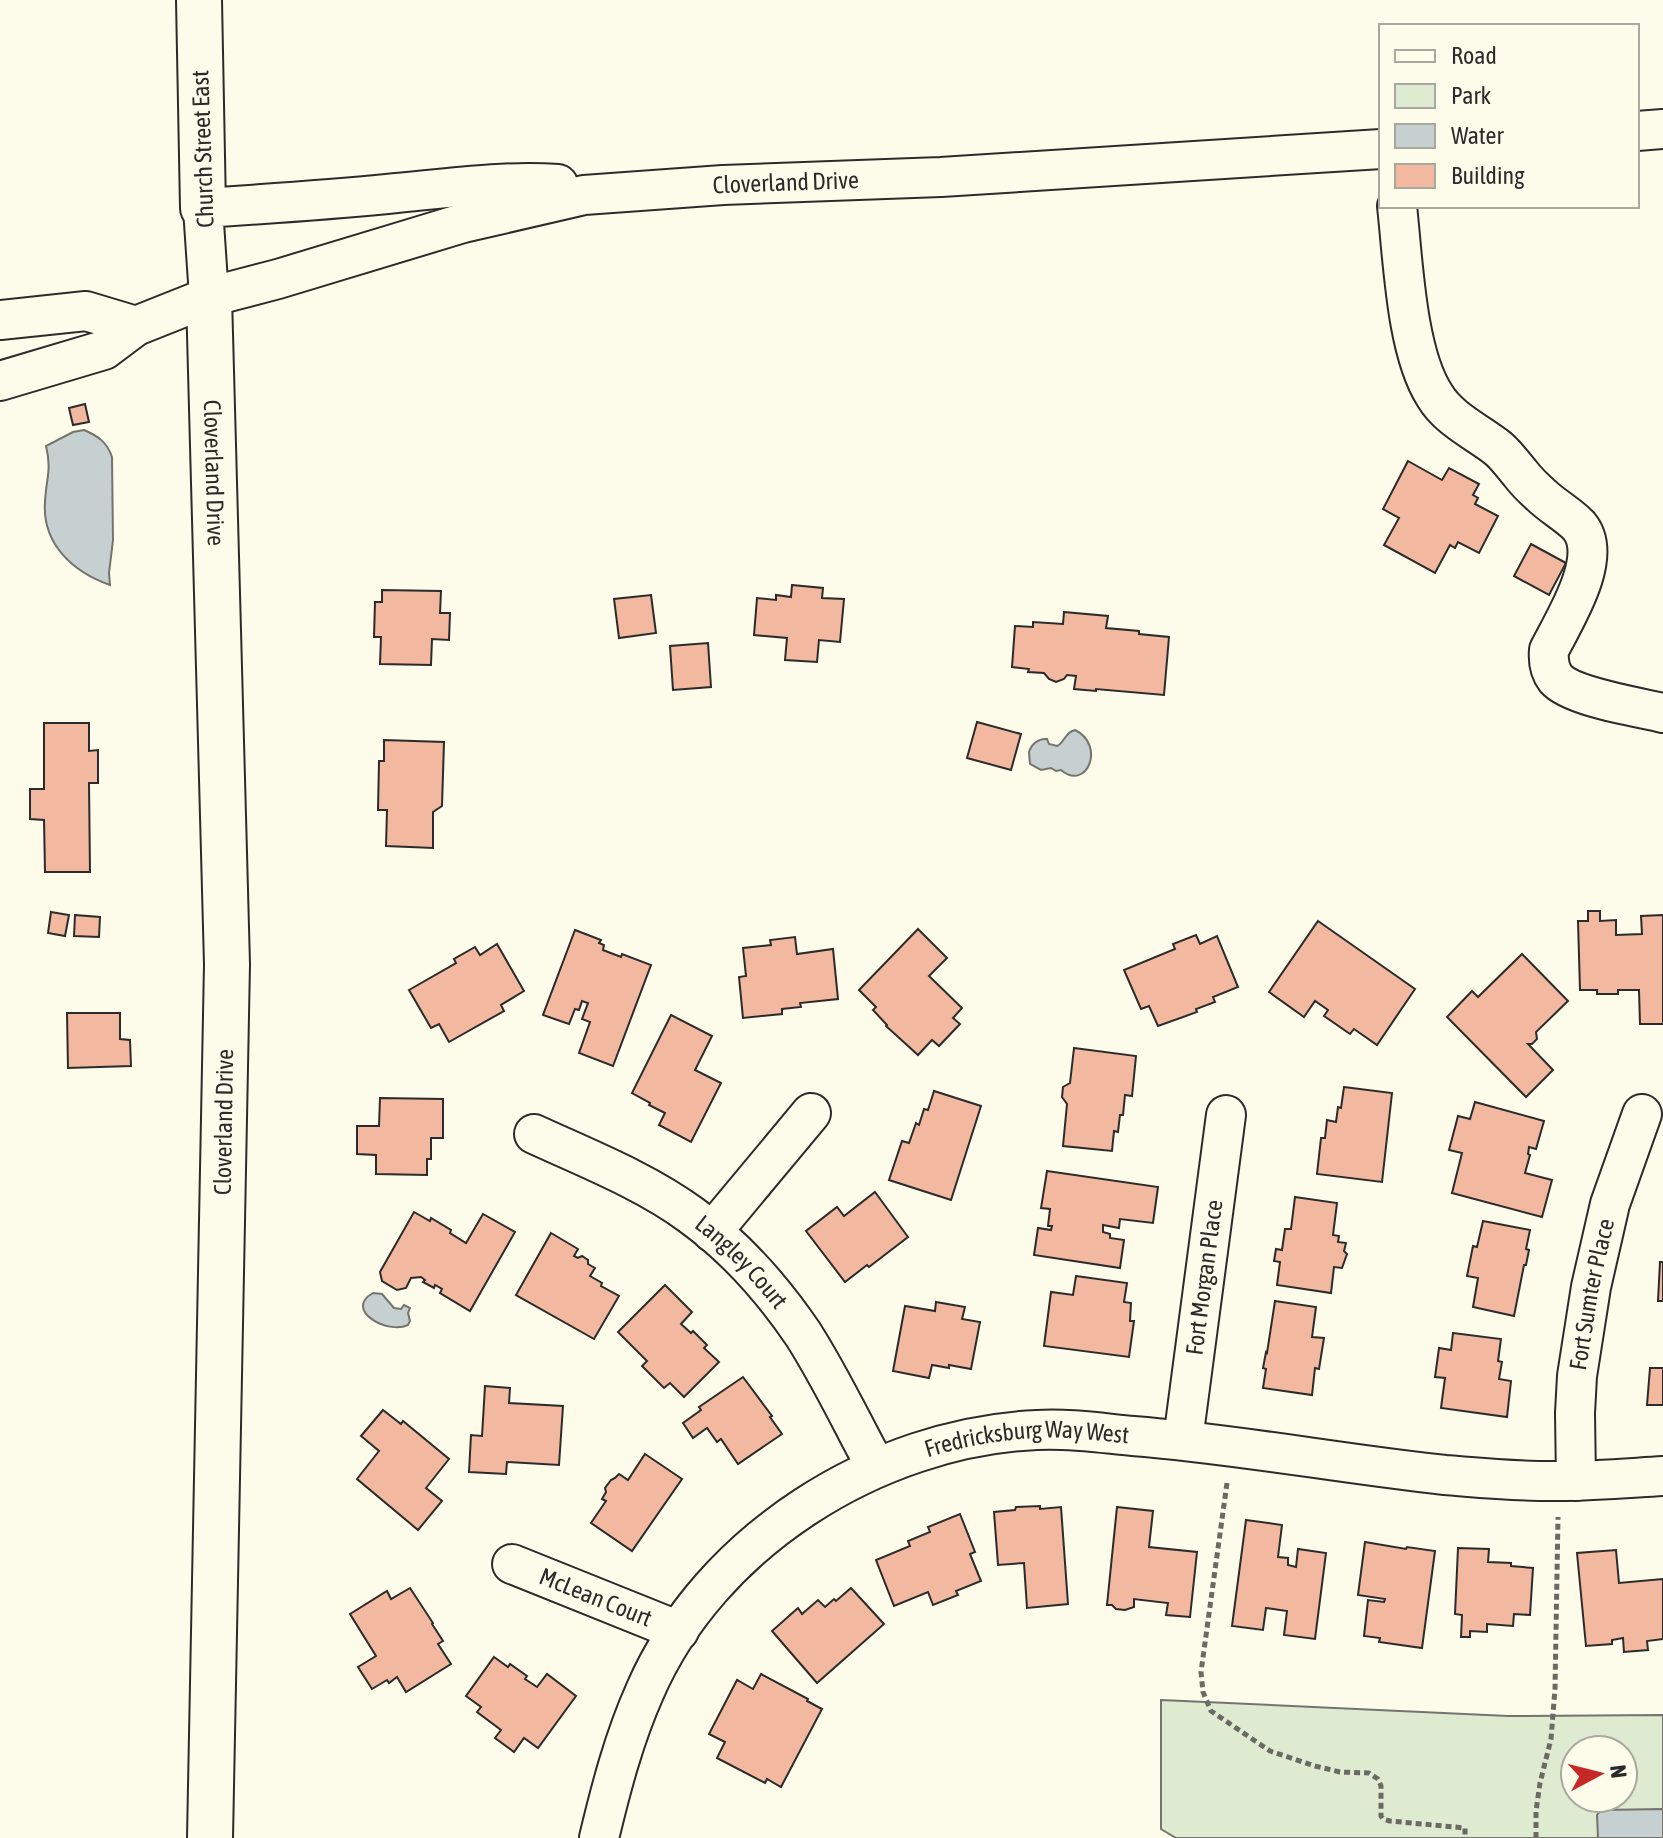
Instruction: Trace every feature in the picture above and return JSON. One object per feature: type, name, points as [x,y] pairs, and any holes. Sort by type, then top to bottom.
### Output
[{"type":"main road","name":"Church Street East","points":[[199,0],[203,208]]},
{"type":"main road","name":"Cloverland Drive","points":[[209,297],[227,964],[210,1838]]},
{"type":"street","points":[[1639,131],[1663,129]]},
{"type":"street","name":"Cloverland Drive","points":[[209,297],[463,223],[584,195],[632,190],[941,177],[1379,149]]},
{"type":"street","points":[[203,208],[465,186],[543,183],[632,190]]},
{"type":"street","name":"Church Street East","points":[[203,208],[209,297]]},
{"type":"street","points":[[1397,208],[1415,343],[1426,382],[1452,416],[1502,451],[1551,506],[1577,524],[1583,533],[1587,556],[1585,577],[1549,650],[1551,672],[1566,687],[1663,713]]},
{"type":"street","points":[[0,381],[104,350],[136,326],[209,297]]},
{"type":"street","points":[[0,320],[86,311],[136,326]]},
{"type":"street","points":[[712,1232],[811,1113]]},
{"type":"street","name":"Fort Sumter Place","points":[[1568,1481],[1577,1376],[1591,1287],[1610,1204],[1642,1114]]},
{"type":"street","name":"Fort Morgan Place","points":[[1183,1440],[1226,1115]]},
{"type":"street","name":"Langley Court","points":[[534,1134],[660,1195],[712,1232],[752,1271],[802,1333],[876,1467]]},
{"type":"street","name":"Fredricksburg Way West","points":[[599,1838],[621,1754],[646,1689],[679,1631],[723,1576],[770,1533],[829,1491],[876,1467],[951,1443],[1011,1431],[1054,1430],[1183,1440],[1444,1475],[1568,1481],[1663,1476]]},
{"type":"street","name":"McLean Court","points":[[512,1564],[679,1631]]},
{"type":"path","points":[[1232,1447],[1201,1672],[1203,1692],[1211,1711],[1270,1751],[1327,1769],[1374,1775],[1380,1782],[1381,1816],[1386,1820],[1465,1828],[1465,1838]]},
{"type":"path","points":[[1536,1838],[1540,1783],[1551,1739],[1568,1481]]},
{"type":"green space","points":[[1161,1700],[1508,1716],[1663,1715],[1663,1838],[1176,1838],[1161,1829]]},
{"type":"water","points":[[84,430],[101,440],[112,457],[110,585],[84,572],[62,554],[54,543],[45,517],[49,468],[46,446],[73,432]]},
{"type":"water","points":[[1075,730],[1090,746],[1091,755],[1085,771],[1070,775],[1051,768],[1041,770],[1030,764],[1029,752],[1035,742],[1047,739],[1049,744],[1057,746]]},
{"type":"water","points":[[373,1293],[382,1294],[394,1308],[401,1309],[404,1305],[410,1308],[408,1325],[390,1327],[372,1319],[363,1307],[365,1300]]},
{"type":"water","points":[[1639,1809],[1663,1809],[1663,1838],[1598,1838],[1598,1814],[1639,1814]]},
{"type":"building","points":[[85,404],[89,422],[73,425],[69,408]]},
{"type":"building","points":[[1408,461],[1442,480],[1449,468],[1479,484],[1473,495],[1478,498],[1475,504],[1498,516],[1479,553],[1458,542],[1455,548],[1450,545],[1435,573],[1384,545],[1399,518],[1383,509]]},
{"type":"building","points":[[1531,544],[1566,563],[1549,595],[1514,576]]},
{"type":"building","points":[[792,585],[823,588],[822,598],[844,599],[840,642],[819,640],[817,662],[785,660],[787,638],[754,635],[757,598],[776,600],[776,595],[791,597]]},
{"type":"building","points":[[382,590],[441,591],[440,613],[450,613],[449,640],[432,639],[431,665],[380,664],[381,637],[374,637],[375,602],[382,602]]},
{"type":"building","points":[[651,595],[656,633],[619,638],[614,599]]},
{"type":"building","points":[[1064,612],[1108,616],[1106,628],[1169,637],[1164,695],[1074,689],[1076,676],[1067,675],[1056,682],[1044,673],[1012,667],[1015,626],[1033,627],[1033,622],[1063,624]]},
{"type":"building","points":[[708,643],[711,687],[673,690],[670,646]]},
{"type":"building","points":[[977,722],[1021,734],[1011,770],[967,758]]},
{"type":"building","points":[[44,723],[89,723],[89,751],[98,750],[98,783],[89,783],[90,872],[45,872],[44,820],[30,819],[30,789],[44,789]]},
{"type":"building","points":[[384,740],[444,742],[442,806],[433,812],[433,848],[386,846],[387,810],[378,810],[379,761],[384,761]]},
{"type":"building","points":[[1588,911],[1600,911],[1600,921],[1616,920],[1616,935],[1642,934],[1641,916],[1663,915],[1663,1024],[1640,1024],[1639,990],[1597,994],[1597,990],[1580,990],[1578,921],[1588,921]]},
{"type":"building","points":[[51,912],[69,915],[65,936],[48,933]]},
{"type":"building","points":[[75,915],[100,917],[99,937],[74,936]]},
{"type":"building","points":[[1318,921],[1415,989],[1377,1045],[1354,1029],[1350,1034],[1324,1016],[1328,1010],[1315,1001],[1304,1017],[1269,992]]},
{"type":"building","points":[[918,929],[947,958],[929,976],[962,1008],[953,1018],[960,1024],[939,1046],[932,1040],[918,1055],[886,1026],[873,1010],[876,1007],[859,990]]},
{"type":"building","points":[[575,930],[601,940],[599,943],[604,945],[603,950],[651,965],[613,1066],[579,1053],[590,1022],[582,1019],[588,1003],[582,1001],[569,1024],[543,1015]]},
{"type":"building","points":[[1196,935],[1200,944],[1217,936],[1238,987],[1213,997],[1215,1002],[1196,1009],[1197,1012],[1158,1026],[1149,1006],[1141,1009],[1124,970],[1175,949],[1173,944]]},
{"type":"building","points":[[795,937],[797,954],[833,949],[838,999],[800,1003],[801,1007],[782,1009],[782,1014],[743,1018],[739,977],[746,976],[743,948],[771,945],[770,940]]},
{"type":"building","points":[[497,944],[524,991],[501,1005],[504,1011],[449,1042],[439,1024],[431,1028],[409,990],[456,963],[454,959],[475,947],[480,955]]},
{"type":"building","points":[[1522,954],[1568,1001],[1536,1032],[1537,1039],[1528,1044],[1553,1070],[1526,1097],[1447,1017],[1472,991],[1478,997]]},
{"type":"building","points":[[67,1013],[120,1013],[120,1039],[130,1040],[131,1066],[68,1068]]},
{"type":"building","points":[[671,1015],[712,1036],[695,1070],[721,1083],[691,1142],[659,1125],[665,1113],[632,1093]]},
{"type":"building","points":[[1074,1048],[1136,1056],[1132,1096],[1125,1095],[1118,1132],[1114,1131],[1112,1151],[1063,1146],[1067,1104],[1062,1097],[1063,1087],[1070,1083]]},
{"type":"building","points":[[1344,1087],[1392,1093],[1382,1182],[1317,1174],[1321,1138],[1325,1138],[1327,1120],[1336,1122]]},
{"type":"building","points":[[934,1091],[981,1106],[951,1200],[889,1180],[902,1141],[909,1143],[924,1109],[928,1110]]},
{"type":"building","points":[[380,1098],[443,1099],[443,1138],[431,1138],[427,1175],[376,1174],[376,1155],[357,1154],[357,1126],[379,1126]]},
{"type":"building","points":[[1475,1102],[1544,1121],[1536,1149],[1529,1147],[1525,1173],[1552,1180],[1542,1217],[1452,1193],[1462,1153],[1449,1150],[1458,1116],[1470,1119]]},
{"type":"building","points":[[1047,1171],[1158,1187],[1153,1223],[1120,1219],[1119,1228],[1103,1225],[1103,1232],[1110,1234],[1110,1238],[1124,1240],[1120,1268],[1034,1255],[1038,1228],[1051,1230],[1052,1226],[1048,1226],[1050,1209],[1041,1208]]},
{"type":"building","points":[[875,1192],[908,1237],[845,1282],[806,1231],[837,1207],[844,1216]]},
{"type":"building","points":[[1295,1197],[1337,1203],[1333,1235],[1339,1236],[1338,1242],[1346,1243],[1344,1251],[1347,1254],[1342,1268],[1334,1267],[1331,1293],[1277,1285],[1280,1262],[1274,1261],[1276,1249],[1282,1250],[1285,1229],[1291,1229]]},
{"type":"building","points":[[414,1212],[430,1221],[431,1218],[466,1243],[483,1214],[515,1232],[470,1311],[440,1293],[442,1289],[423,1282],[425,1280],[421,1277],[411,1278],[406,1288],[397,1290],[382,1281],[380,1272]]},
{"type":"building","points":[[1483,1221],[1530,1230],[1526,1249],[1529,1250],[1514,1316],[1473,1307],[1478,1278],[1467,1276],[1473,1246],[1477,1247]]},
{"type":"building","points":[[551,1233],[578,1249],[574,1256],[582,1256],[595,1268],[590,1276],[619,1296],[594,1339],[516,1295]]},
{"type":"building","points":[[1660,1262],[1663,1262],[1663,1301],[1658,1301]]},
{"type":"building","points":[[1076,1276],[1127,1283],[1124,1302],[1131,1303],[1130,1321],[1134,1321],[1129,1357],[1044,1346],[1051,1292],[1073,1295]]},
{"type":"building","points":[[665,1285],[692,1312],[681,1324],[707,1345],[704,1348],[719,1362],[684,1397],[670,1383],[664,1388],[642,1366],[647,1361],[618,1332]]},
{"type":"building","points":[[1275,1301],[1316,1307],[1312,1337],[1324,1338],[1319,1369],[1315,1368],[1312,1395],[1263,1388],[1266,1369],[1263,1368]]},
{"type":"building","points":[[936,1302],[965,1307],[962,1319],[980,1322],[971,1369],[932,1365],[929,1378],[893,1371],[905,1306],[935,1311]]},
{"type":"building","points":[[1453,1333],[1501,1339],[1499,1379],[1511,1381],[1507,1417],[1441,1408],[1445,1378],[1435,1377],[1439,1348],[1451,1350]]},
{"type":"building","points":[[1650,1368],[1663,1368],[1663,1405],[1647,1405]]},
{"type":"building","points":[[743,1377],[782,1434],[738,1464],[721,1439],[717,1442],[707,1428],[693,1438],[683,1423],[701,1410],[699,1407]]},
{"type":"building","points":[[485,1386],[510,1388],[509,1403],[563,1406],[559,1465],[507,1462],[506,1474],[469,1472],[471,1435],[482,1436]]},
{"type":"building","points":[[383,1410],[401,1424],[403,1421],[449,1459],[426,1488],[442,1501],[418,1530],[357,1479],[379,1451],[361,1436]]},
{"type":"building","points":[[645,1454],[682,1479],[632,1551],[591,1523],[606,1501],[602,1499],[611,1480],[619,1474],[628,1480]]},
{"type":"building","points":[[1040,1506],[1040,1509],[1061,1507],[1068,1604],[1027,1608],[1024,1563],[998,1565],[994,1512]]},
{"type":"building","points":[[1117,1507],[1153,1511],[1149,1547],[1197,1552],[1190,1617],[1166,1615],[1168,1603],[1134,1599],[1134,1607],[1125,1610],[1107,1605]]},
{"type":"building","points":[[960,1514],[975,1552],[970,1554],[981,1581],[933,1605],[928,1592],[894,1606],[876,1560],[910,1546],[908,1541],[930,1532],[928,1527]]},
{"type":"building","points":[[1246,1520],[1282,1525],[1278,1557],[1288,1558],[1288,1565],[1296,1567],[1298,1549],[1326,1553],[1315,1639],[1284,1635],[1287,1611],[1266,1608],[1263,1630],[1232,1626]]},
{"type":"building","points":[[1365,1542],[1435,1551],[1422,1648],[1379,1642],[1380,1638],[1364,1636],[1368,1600],[1384,1602],[1385,1599],[1358,1595]]},
{"type":"building","points":[[1458,1548],[1489,1549],[1488,1562],[1533,1568],[1530,1615],[1514,1614],[1513,1626],[1487,1624],[1487,1632],[1470,1631],[1470,1637],[1461,1637],[1462,1615],[1455,1614]]},
{"type":"building","points":[[1616,1550],[1619,1583],[1663,1579],[1663,1639],[1647,1641],[1648,1650],[1624,1652],[1623,1638],[1612,1640],[1612,1644],[1586,1646],[1577,1553]]},
{"type":"building","points":[[410,1588],[443,1641],[438,1644],[451,1664],[406,1692],[397,1677],[372,1689],[358,1667],[376,1656],[350,1614],[387,1591],[391,1599]]},
{"type":"building","points":[[851,1588],[884,1624],[817,1683],[772,1631],[798,1608],[802,1614],[818,1600],[825,1607]]},
{"type":"building","points":[[494,1657],[508,1667],[510,1664],[537,1687],[547,1674],[576,1696],[538,1748],[524,1738],[514,1752],[495,1738],[501,1730],[477,1712],[481,1707],[466,1696]]},
{"type":"building","points":[[761,1674],[822,1709],[781,1787],[767,1779],[765,1783],[717,1758],[725,1742],[709,1734],[737,1680],[753,1689]]}]
